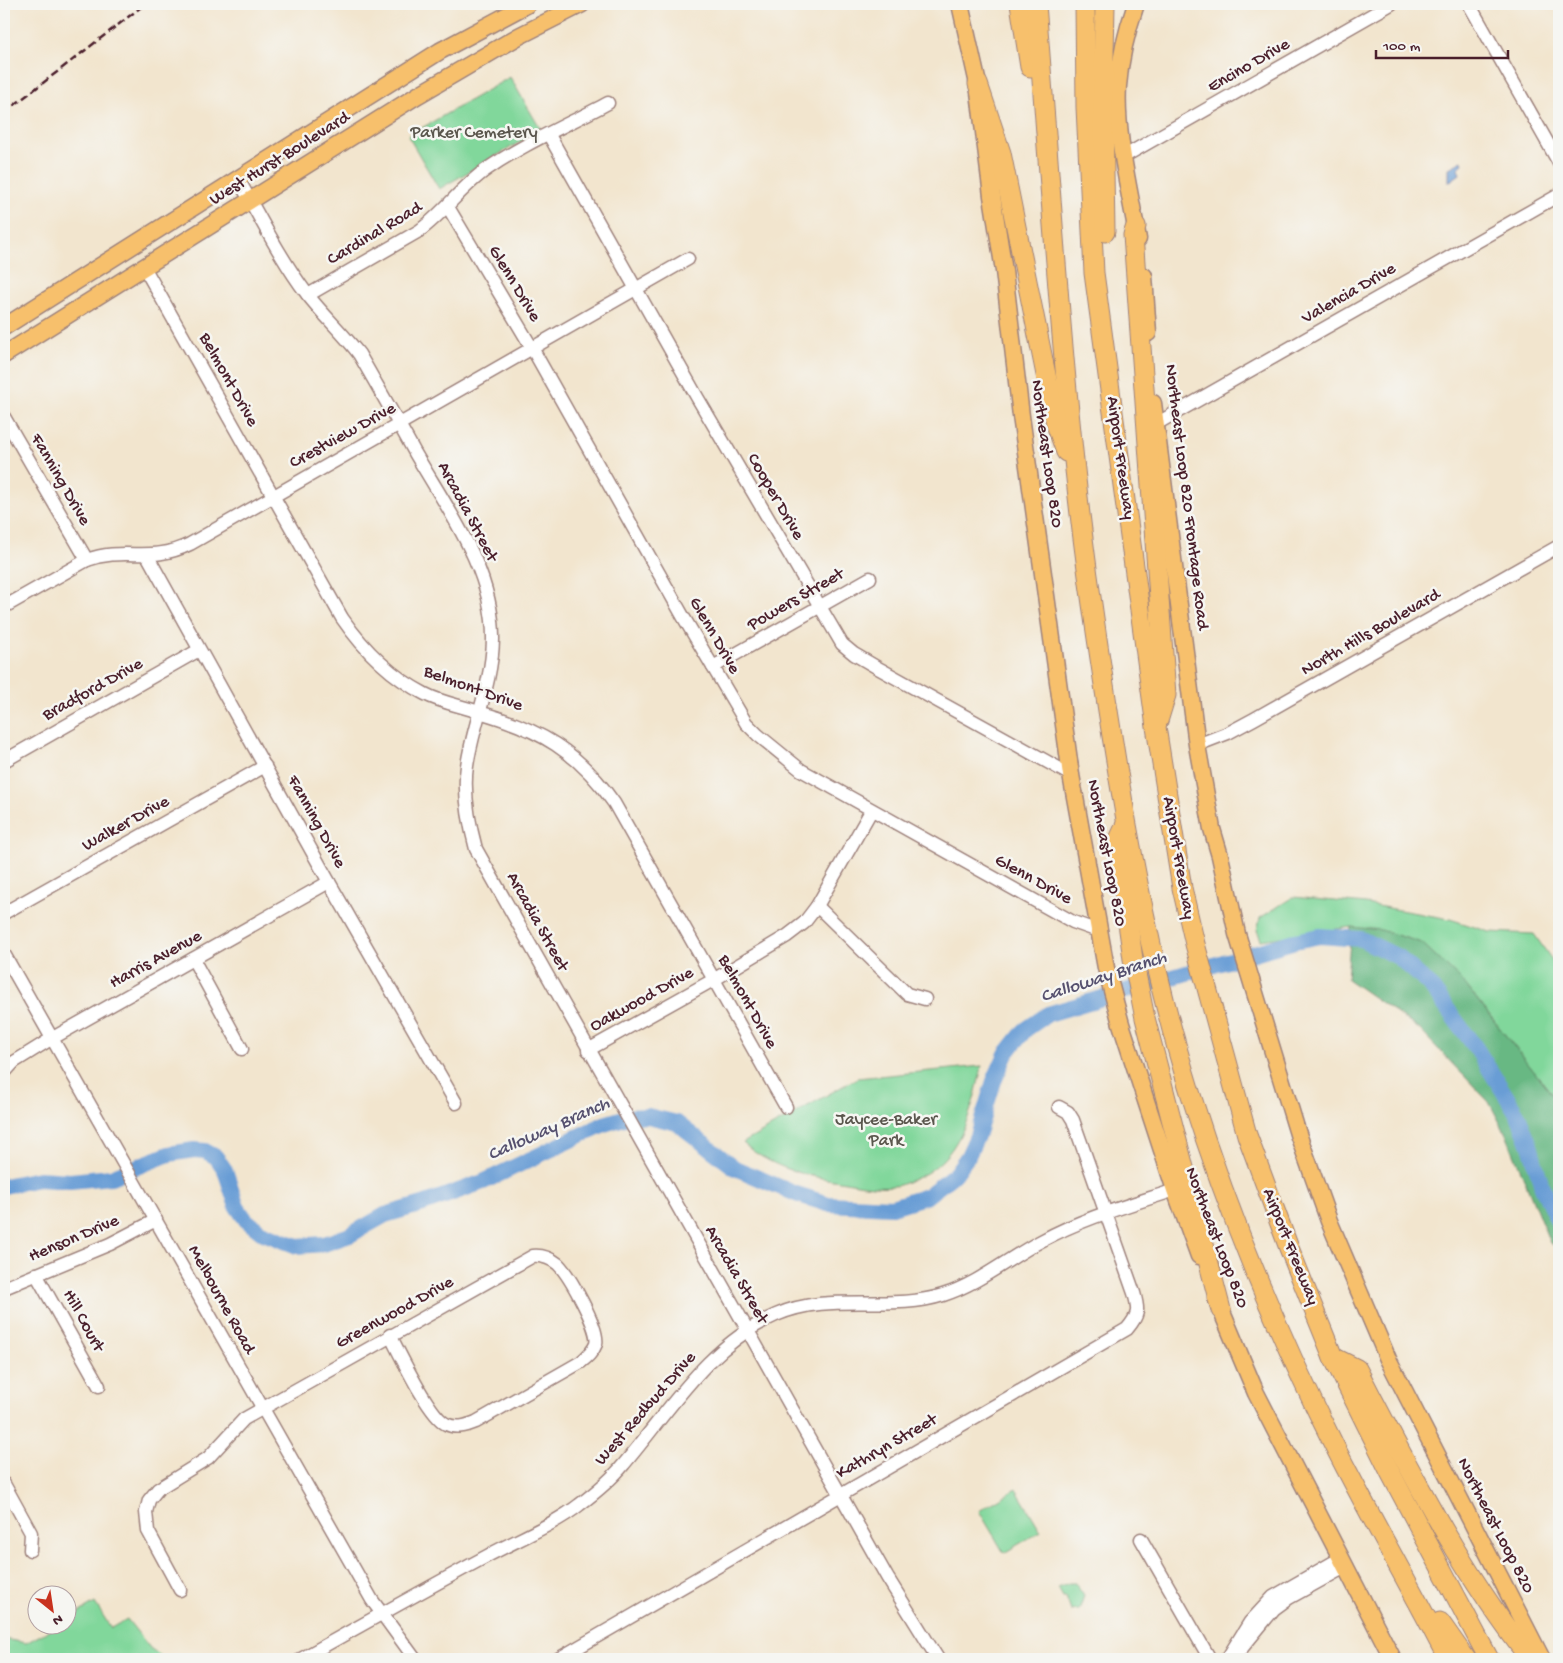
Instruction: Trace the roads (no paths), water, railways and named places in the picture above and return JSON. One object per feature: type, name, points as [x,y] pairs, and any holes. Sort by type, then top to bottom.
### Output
[{"type":"highway","points":[[1020,4],[1040,132],[1047,159]]},
{"type":"highway","points":[[1036,4],[1047,159],[1054,216],[1076,484],[1091,608],[1126,824],[1167,1009],[1195,1107],[1239,1229],[1274,1317],[1333,1445],[1395,1557],[1448,1659]]},
{"type":"highway","name":"Airport Freeway","points":[[1085,4],[1086,107],[1094,273],[1156,727],[1182,888],[1195,944],[1248,1135],[1289,1248],[1333,1357],[1390,1472],[1489,1659]]},
{"type":"highway","points":[[1094,273],[1105,252],[1103,110],[1105,4]]},
{"type":"highway","points":[[978,84],[1001,153],[1056,424],[1076,484]]},
{"type":"highway","points":[[1136,226],[1133,235],[1136,293],[1166,695],[1156,727]]},
{"type":"highway","points":[[1126,824],[1117,844],[1133,959],[1145,1018],[1221,1310]]},
{"type":"highway","points":[[1333,1357],[1357,1370],[1441,1529],[1473,1580],[1530,1659]]},
{"type":"highway","points":[[1395,1557],[1466,1659]]},
{"type":"main road","name":"West Hurst Boulevard","points":[[4,328],[440,51],[528,4]]},
{"type":"main road","name":"West Hurst Boulevard","points":[[4,355],[418,95],[519,36],[582,4]]},
{"type":"main road","name":"Northeast Loop 820","points":[[960,4],[978,84],[992,196],[1004,271],[1021,416],[1071,776],[1101,932],[1106,968],[1175,1190],[1221,1310],[1256,1394],[1393,1659]]},
{"type":"main road","name":"Northeast Loop 820 Frontage Road","points":[[1136,4],[1121,61],[1118,89],[1123,158],[1148,306],[1149,376],[1197,745],[1212,829],[1238,934]]},
{"type":"main road","name":"Northeast Loop 820","points":[[1238,934],[1298,1134],[1329,1221],[1365,1309],[1448,1479],[1542,1659]]},
{"type":"street","name":"Encino Drive","points":[[1123,158],[1391,4]]},
{"type":"street","points":[[1469,4],[1555,144],[1559,163]]},
{"type":"street","name":"Cardinal Road","points":[[308,295],[419,231],[448,207],[463,189],[487,169],[608,103]]},
{"type":"street","name":"Cooper Drive","points":[[549,135],[819,608],[842,644],[854,654],[1071,776]]},
{"type":"street","name":"Arcadia Street","points":[[238,179],[308,295],[359,354],[461,531],[484,584],[491,614],[492,658],[467,766],[466,785],[468,812],[476,848],[588,1050],[841,1495],[938,1659]]},
{"type":"street","name":"Valencia Drive","points":[[1156,424],[1559,195]]},
{"type":"street","name":"Glenn Drive","points":[[448,207],[532,348],[735,707],[758,735],[801,770],[872,811],[1073,922],[1101,932]]},
{"type":"street","name":"Crestview Drive","points":[[4,607],[87,560],[110,553],[147,556],[162,554],[180,548],[688,259]]},
{"type":"street","name":"Belmont Drive","points":[[144,267],[342,618],[373,658],[399,678],[426,695],[543,735],[576,758],[600,783],[614,803],[786,1106]]},
{"type":"street","name":"Fanning Drive","points":[[4,417],[87,560]]},
{"type":"street","name":"North Hills Boulevard","points":[[1197,745],[1228,733],[1261,715],[1559,546]]},
{"type":"street","name":"Fanning Drive","points":[[147,556],[329,882],[456,1103]]},
{"type":"street","name":"Powers Street","points":[[713,667],[870,578]]},
{"type":"street","name":"Bradford Drive","points":[[4,760],[199,650]]},
{"type":"street","name":"Walker Drive","points":[[4,913],[265,766]]},
{"type":"street","name":"Oakwood Drive","points":[[588,1050],[715,980],[804,924],[817,906],[872,811]]},
{"type":"street","name":"Harris Avenue","points":[[4,1073],[14,1062],[51,1039],[329,882]]},
{"type":"street","points":[[817,906],[907,994],[925,999]]},
{"type":"street","name":"Melbourne Road","points":[[4,954],[363,1585],[415,1659]]},
{"type":"street","points":[[193,959],[242,1048]]},
{"type":"street","name":"Kathryn Street","points":[[558,1659],[1127,1328],[1136,1319],[1138,1307],[1107,1213],[1073,1120],[1068,1112],[1059,1107]]},
{"type":"street","name":"West Redbud Drive","points":[[301,1659],[576,1508],[624,1465],[684,1387],[706,1364],[748,1331],[776,1315],[802,1306],[836,1302],[914,1300],[942,1295],[963,1286],[1042,1240],[1107,1213],[1175,1190]]},
{"type":"street","name":"Henson Drive","points":[[4,1288],[110,1244],[156,1220]]},
{"type":"street","name":"Greenwood Drive","points":[[180,1590],[148,1531],[145,1520],[149,1500],[168,1482],[208,1458],[244,1419],[262,1408],[390,1335],[533,1256],[547,1257],[563,1271],[590,1318],[596,1334],[596,1343],[587,1357],[581,1362],[476,1422],[464,1426],[454,1426],[447,1425],[436,1417],[390,1335]]},
{"type":"street","name":"Hill Court","points":[[36,1274],[99,1386]]},
{"type":"street","points":[[4,1484],[31,1533],[30,1550]]},
{"type":"street","points":[[1141,1539],[1210,1659]]},
{"type":"street","points":[[1227,1659],[1250,1622],[1273,1597],[1343,1563]]},
{"type":"street","points":[[1233,1659],[1274,1609],[1343,1563]]},
{"type":"water","points":[[1462,161],[1463,164],[1458,168],[1460,174],[1449,182],[1449,168]]},
{"type":"waterway","name":"Calloway Branch","points":[[4,1186],[39,1179],[70,1181],[111,1177],[169,1154],[194,1150],[205,1151],[216,1157],[225,1170],[237,1207],[246,1220],[261,1232],[297,1246],[324,1244],[350,1235],[385,1215],[423,1204],[483,1182],[604,1124],[627,1117],[648,1116],[677,1123],[735,1168],[796,1194],[828,1204],[892,1207],[927,1196],[956,1173],[968,1156],[977,1136],[994,1081],[1006,1054],[1025,1030],[1048,1014],[1295,941],[1320,936],[1361,939],[1398,957],[1429,984],[1476,1048],[1518,1115],[1530,1145],[1542,1187],[1559,1224]]},
{"type":"railway","points":[[4,113],[145,4]]},
{"type":"park label","name":"Parker Cemetery","points":[[474,133]]},
{"type":"park label","name":"Jaycee-Baker Park","points":[[886,1130]]}]
